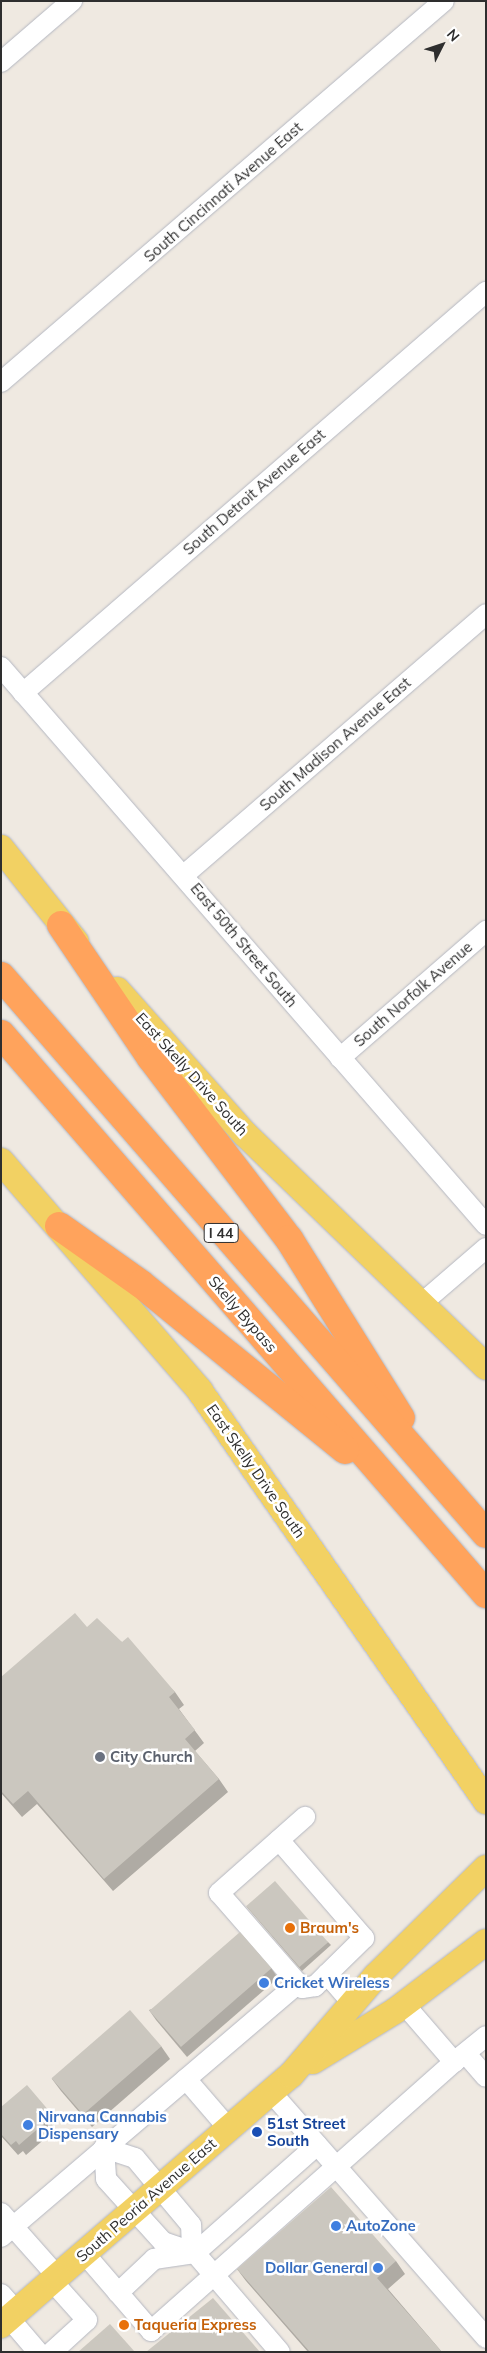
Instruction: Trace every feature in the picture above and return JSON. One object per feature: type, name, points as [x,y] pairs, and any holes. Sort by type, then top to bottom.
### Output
[{"type":"highway","points":[[61,925],[151,1058],[289,1239],[444,1487]]},
{"type":"highway","name":"I 44","points":[[1,976],[486,1534]]},
{"type":"highway","name":"Skelly Bypass","points":[[1,1034],[486,1594]]},
{"type":"highway","points":[[59,1226],[141,1284],[395,1490]]},
{"type":"main road","name":"East Skelly Drive South","points":[[1,848],[61,925],[245,1134],[486,1367]]},
{"type":"main road","name":"East Skelly Drive South","points":[[1,1161],[200,1391],[455,1761],[486,1801]]},
{"type":"main road","points":[[455,1761],[486,1767]]},
{"type":"main road","name":"South Peoria Avenue East","points":[[291,2075],[352,2003],[438,1912],[486,1868]]},
{"type":"main road","name":"South Peoria Avenue East","points":[[7,2312],[54,2279],[291,2075],[404,2004],[486,1942]]},
{"type":"street","points":[[1,62],[72,1]]},
{"type":"street","name":"South Cincinnati Avenue East","points":[[1,382],[444,1]]},
{"type":"street","name":"South Detroit Avenue East","points":[[23,693],[486,292]]},
{"type":"street","name":"South Madison Avenue East","points":[[184,874],[486,614]]},
{"type":"street","name":"East 50th Street South","points":[[1,668],[184,874],[340,1058],[486,1224]]},
{"type":"street","name":"South Norfolk Avenue","points":[[340,1058],[486,931]]},
{"type":"street","points":[[422,1304],[486,1248]]},
{"type":"street","points":[[279,1840],[364,1938],[315,1986],[302,1988],[219,1893],[305,1817]]},
{"type":"street","points":[[327,1974],[352,2003]]},
{"type":"street","points":[[52,2352],[87,2320],[54,2279],[5,2225],[104,2148],[298,1983]]},
{"type":"street","points":[[404,2004],[460,2058],[486,2077]]},
{"type":"street","points":[[84,2253],[151,2331],[216,2278],[336,2166],[486,2036]]},
{"type":"street","points":[[186,2079],[229,2128]]},
{"type":"street","points":[[271,2092],[486,2338]]},
{"type":"street","points":[[118,2293],[154,2259],[193,2252],[317,2145]]},
{"type":"street","points":[[104,2148],[135,2158],[191,2225],[193,2252]]},
{"type":"street","points":[[104,2148],[106,2179],[163,2242],[193,2252],[280,2352]]},
{"type":"street","points":[[7,2312],[38,2352]]},
{"type":"building","name":"City Church","points":[[75,1613],[87,1627],[97,1618],[122,1642],[128,1637],[175,1692],[169,1697],[195,1730],[185,1739],[219,1779],[104,1879],[28,1791],[13,1804],[1,1791],[1,1677]]},
{"type":"building","name":"Braum's","points":[[275,1881],[328,1942],[299,1967],[246,1906]]},
{"type":"building","points":[[240,1932],[271,1968],[181,2047],[149,2011]]},
{"type":"building","points":[[130,2010],[161,2046],[83,2114],[52,2078]]},
{"type":"building","name":"Nirvana Cannabis Dispensary","points":[[27,2085],[50,2112],[45,2116],[48,2120],[19,2145],[16,2141],[11,2145],[1,2134],[1,2107]]},
{"type":"building","points":[[331,2187],[396,2261],[377,2278],[442,2352],[310,2352],[237,2269]]},
{"type":"building","points":[[213,2298],[260,2352],[146,2352]]},
{"type":"building","points":[[110,2324],[135,2352],[78,2352]]},
{"type":"place","name":"City Church","points":[[100,1757]]},
{"type":"place","name":"Braum's","points":[[290,1928]]},
{"type":"place","name":"Cricket Wireless","points":[[264,1983]]},
{"type":"place","name":"Nirvana Cannabis Dispensary","points":[[28,2125]]},
{"type":"place","name":"51st Street South","points":[[257,2132]]},
{"type":"place","name":"AutoZone","points":[[336,2226]]},
{"type":"place","name":"Dollar General","points":[[378,2268]]},
{"type":"place","name":"Taqueria Express","points":[[124,2325]]}]
